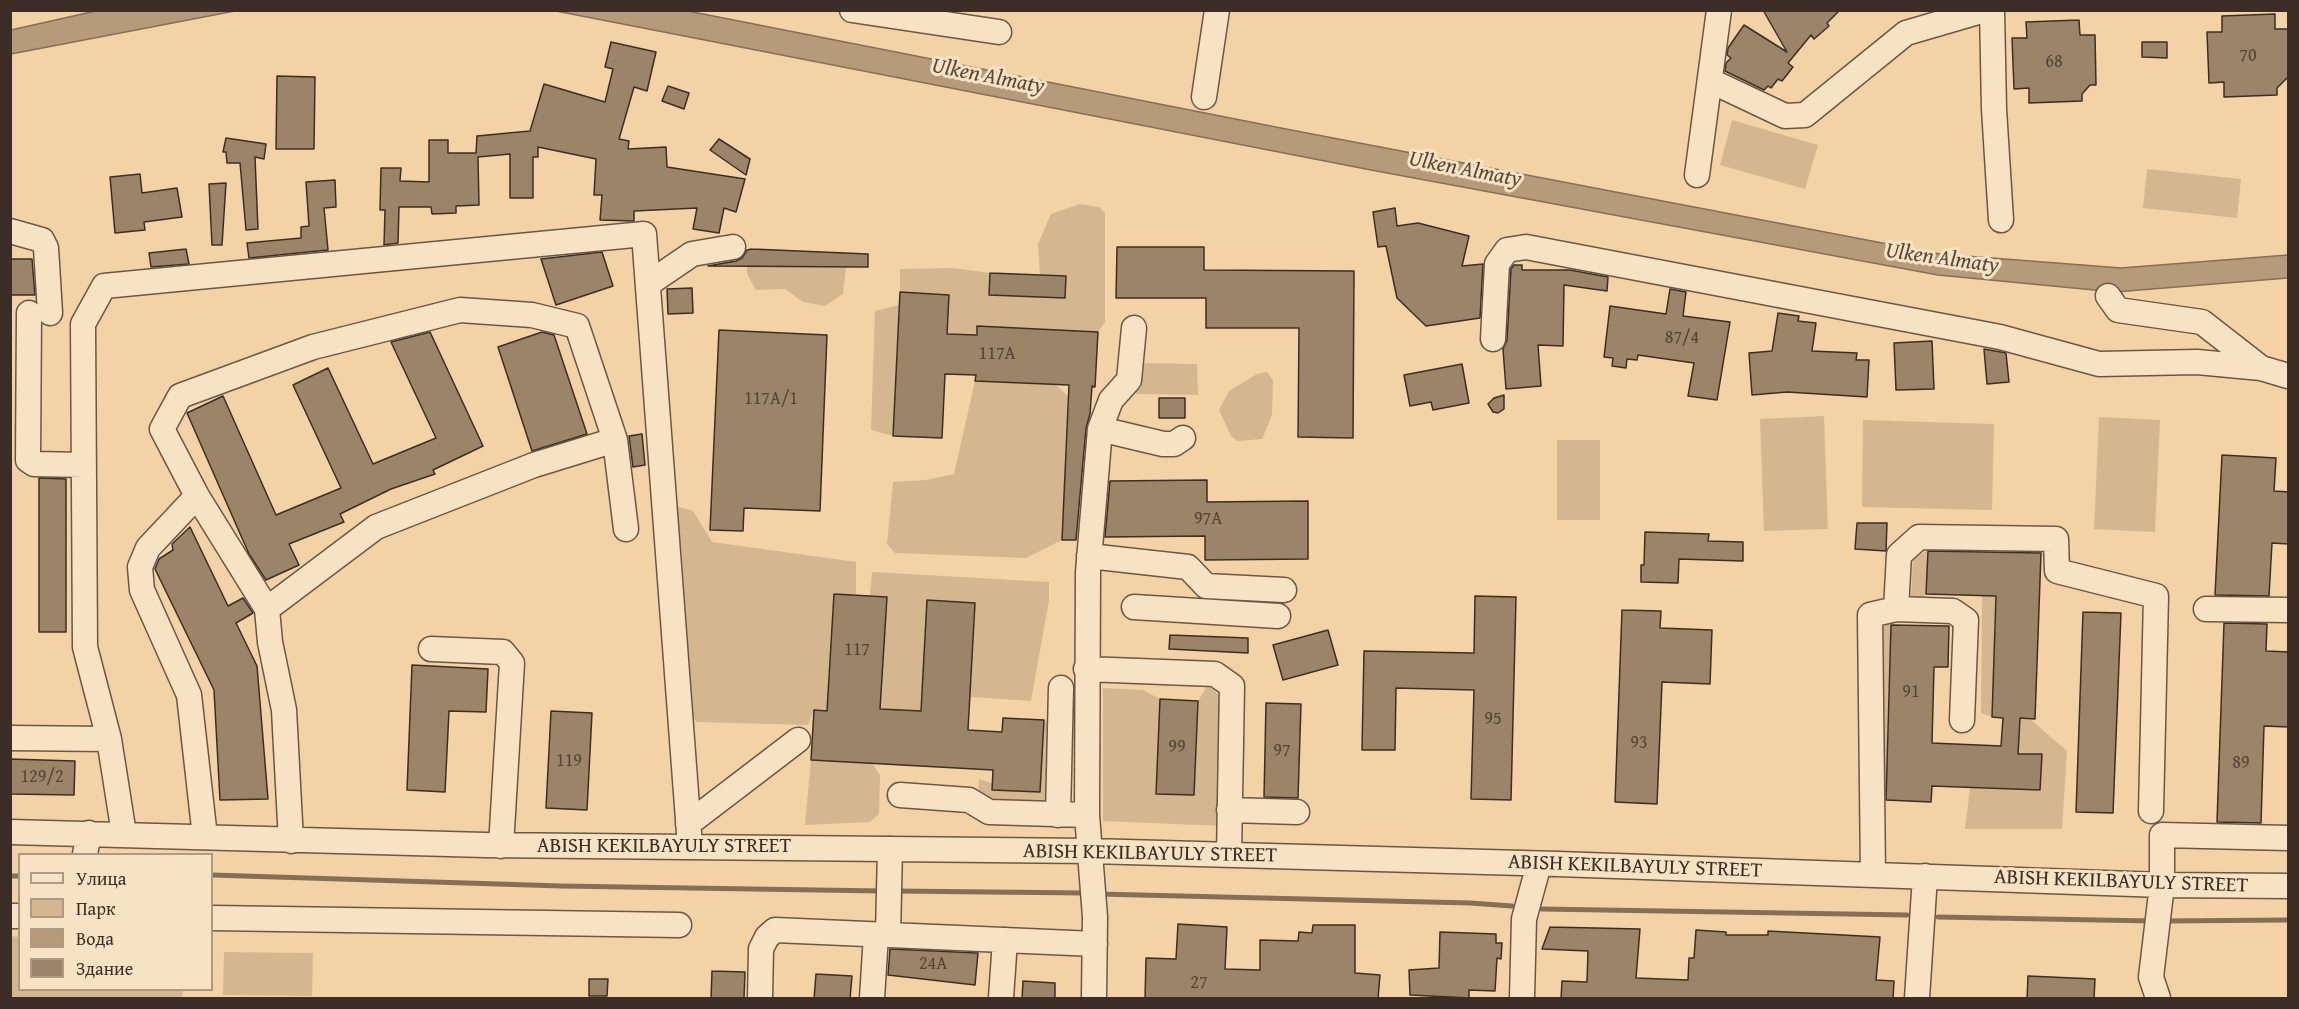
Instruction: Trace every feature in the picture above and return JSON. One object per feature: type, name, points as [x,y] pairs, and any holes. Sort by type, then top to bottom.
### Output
[{"type":"street","points":[[852,10],[999,32]]},
{"type":"street","points":[[1204,97],[1218,10]]},
{"type":"street","points":[[1697,175],[1712,81],[1719,10]]},
{"type":"street","points":[[1712,81],[1785,116],[1805,115],[1906,33],[1985,10]]},
{"type":"street","points":[[1992,10],[1994,109],[2001,220]]},
{"type":"street","points":[[10,231],[42,240],[46,248],[30,313],[28,460],[34,464],[84,465]]},
{"type":"street","points":[[124,834],[109,739],[85,647],[83,324],[104,286],[644,234],[689,835]]},
{"type":"street","points":[[648,284],[692,254],[733,247]]},
{"type":"street","points":[[1493,339],[1497,264],[1507,250],[1526,247],[1988,335],[2099,364],[2197,362],[2261,368],[2289,376]]},
{"type":"street","points":[[10,248],[46,248]]},
{"type":"street","points":[[2108,296],[2118,310],[2202,322],[2261,368]]},
{"type":"street","points":[[291,841],[284,710],[270,642],[267,609],[197,496],[162,429],[180,396],[312,347],[460,310],[532,315],[577,327],[615,440],[626,529]]},
{"type":"street","points":[[30,313],[83,324]]},
{"type":"street","points":[[1094,999],[1095,944],[1087,815],[1086,669],[1089,556],[1100,429],[1111,400],[1129,380],[1134,328]]},
{"type":"street","points":[[1100,429],[1162,444],[1174,444],[1183,438]]},
{"type":"street","points":[[267,609],[376,526],[534,465],[615,440]]},
{"type":"street","points":[[197,496],[148,548],[140,567],[142,590],[189,695],[205,837]]},
{"type":"street","points":[[1896,609],[1899,555],[1919,537],[2056,539],[2057,571],[2156,597],[2151,811]]},
{"type":"street","points":[[1089,556],[1188,567],[1206,586],[1284,590]]},
{"type":"street","points":[[1203,611],[1206,586]]},
{"type":"street","points":[[1134,606],[1278,616]]},
{"type":"street","points":[[1873,874],[1870,615],[1896,609],[1953,611],[1966,620],[1962,720]]},
{"type":"street","points":[[2206,609],[2289,610]]},
{"type":"street","points":[[431,649],[503,652],[512,663],[501,846]]},
{"type":"street","points":[[1086,669],[1215,674],[1232,686],[1228,855]]},
{"type":"street","points":[[1058,815],[1061,688]]},
{"type":"street","points":[[10,738],[109,739]]},
{"type":"street","points":[[689,835],[798,740]]},
{"type":"street","points":[[900,795],[969,800],[989,812],[1087,815]]},
{"type":"street","points":[[1229,810],[1297,812]]},
{"type":"street","name":"ABISH KEKILBAYULY STREET","points":[[10,832],[87,844],[124,834],[501,846],[689,835],[890,853],[1090,851],[1873,874],[2162,885],[2289,886]]},
{"type":"street","points":[[2158,999],[2151,977],[2162,885],[2162,835],[2289,838]]},
{"type":"street","points":[[872,999],[889,905],[890,853]]},
{"type":"street","points":[[1522,999],[1524,919],[1539,864]]},
{"type":"street","points":[[1917,999],[1924,876]]},
{"type":"street","points":[[213,918],[679,925]]},
{"type":"street","points":[[760,999],[761,950],[767,937],[775,930],[1095,944]]},
{"type":"street","points":[[1002,999],[1005,940]]},
{"type":"green space","points":[[1732,120],[1818,145],[1805,189],[1720,165]]},
{"type":"green space","points":[[2147,169],[2241,179],[2237,218],[2143,208]]},
{"type":"green space","points":[[1080,204],[1099,207],[1105,213],[1105,322],[1098,332],[978,326],[977,335],[947,334],[949,295],[900,292],[900,269],[953,268],[990,273],[989,295],[1064,298],[1065,277],[1040,275],[1038,244],[1051,214]]},
{"type":"green space","points":[[747,266],[846,267],[843,294],[825,306],[803,302],[785,289],[756,290],[747,274]]},
{"type":"green space","points":[[899,305],[893,436],[871,430],[875,311]]},
{"type":"green space","points":[[1137,363],[1197,364],[1198,395],[1136,394]]},
{"type":"green space","points":[[1267,372],[1273,380],[1272,415],[1262,439],[1238,441],[1231,436],[1219,410],[1229,391],[1257,374]]},
{"type":"green space","points":[[975,381],[1056,385],[1068,396],[1062,540],[1026,558],[895,553],[887,544],[893,482],[926,480],[954,474]]},
{"type":"green space","points":[[1824,416],[1828,529],[1764,531],[1760,419]]},
{"type":"green space","points":[[2099,417],[2160,420],[2155,532],[2094,529]]},
{"type":"green space","points":[[1863,420],[1994,424],[1992,510],[1862,507]]},
{"type":"green space","points":[[1557,440],[1600,440],[1600,520],[1557,520]]},
{"type":"green space","points":[[672,505],[693,511],[712,542],[856,562],[856,594],[834,594],[827,711],[814,710],[808,725],[697,722],[686,711]]},
{"type":"green space","points":[[1928,550],[1926,594],[1922,598],[1911,597],[1913,559]]},
{"type":"green space","points":[[872,572],[1049,582],[1049,600],[1031,701],[970,697],[975,603],[927,600],[921,711],[880,709],[887,597],[870,595]]},
{"type":"green space","points":[[1982,596],[1996,596],[1992,717],[1981,713]]},
{"type":"green space","points":[[1891,622],[1885,800],[1877,797],[1879,631]]},
{"type":"green space","points":[[1208,685],[1225,701],[1223,826],[1103,821],[1103,688],[1143,690],[1160,699],[1156,794],[1194,795],[1198,701]]},
{"type":"green space","points":[[2020,718],[2030,719],[2067,751],[2062,829],[1965,829],[1970,788],[2040,790],[2041,755],[2018,754]]},
{"type":"green space","points":[[1044,720],[1055,727],[1054,810],[978,799],[979,779],[992,783],[992,790],[1040,792]]},
{"type":"green space","points":[[811,760],[872,763],[880,775],[879,814],[870,822],[805,825]]},
{"type":"green space","points":[[11,936],[18,937],[18,991],[183,991],[182,998],[11,998]]},
{"type":"green space","points":[[224,952],[313,953],[312,996],[223,995]]},
{"type":"water","points":[[100,10],[235,11],[11,54],[11,30]]},
{"type":"water","name":"Ulken Almaty","points":[[556,11],[688,11],[1286,129],[1940,254],[2121,268],[2288,255],[2288,278],[2115,292],[1938,275],[1371,170]]},
{"type":"building","points":[[1763,10],[1840,10],[1827,23],[1829,26],[1814,39],[1811,35],[1788,63],[1793,67],[1782,81],[1778,79],[1771,88],[1768,86],[1764,90],[1725,71],[1726,63],[1731,58],[1727,55],[1728,48],[1744,25],[1787,52]]},
{"type":"building","points":[[2275,14],[2275,29],[2289,29],[2289,76],[2277,88],[2277,95],[2224,97],[2224,82],[2209,83],[2207,32],[2222,32],[2222,16]]},
{"type":"building","points":[[2079,20],[2080,35],[2095,35],[2096,85],[2090,85],[2082,94],[2082,101],[2029,103],[2029,88],[2014,89],[2012,38],[2027,38],[2026,22]]},
{"type":"building","points":[[611,42],[656,52],[647,91],[634,87],[619,139],[629,141],[628,149],[666,147],[667,167],[745,179],[736,212],[724,208],[719,233],[693,229],[697,208],[634,211],[634,221],[600,220],[602,195],[594,195],[596,159],[538,147],[538,157],[533,157],[533,198],[510,198],[510,154],[478,157],[479,205],[456,206],[456,213],[432,214],[431,207],[399,207],[398,243],[384,245],[385,210],[380,210],[381,168],[401,168],[400,181],[429,182],[429,140],[448,140],[448,153],[476,153],[477,136],[530,131],[544,84],[605,102],[613,69],[605,67]]},
{"type":"building","points":[[2142,42],[2167,42],[2167,58],[2142,57]]},
{"type":"building","points":[[277,76],[315,77],[314,149],[276,149]]},
{"type":"building","points":[[668,86],[689,93],[684,109],[662,101]]},
{"type":"building","points":[[226,138],[266,144],[264,159],[255,157],[258,229],[246,230],[240,163],[227,163],[226,152],[223,152]]},
{"type":"building","points":[[719,139],[750,159],[746,175],[710,150]]},
{"type":"building","points":[[140,174],[142,193],[177,188],[182,217],[144,222],[145,230],[115,233],[110,177]]},
{"type":"building","points":[[335,180],[336,207],[324,208],[328,250],[249,258],[247,243],[301,238],[301,227],[309,226],[306,182]]},
{"type":"building","points":[[226,183],[222,245],[212,245],[209,184]]},
{"type":"building","points":[[1395,208],[1397,226],[1418,223],[1469,236],[1462,266],[1483,264],[1480,318],[1426,326],[1397,298],[1386,246],[1378,247],[1373,212]]},
{"type":"building","points":[[1117,247],[1204,247],[1204,270],[1354,271],[1353,438],[1298,437],[1299,328],[1206,328],[1206,298],[1116,298]]},
{"type":"building","points":[[186,249],[189,264],[151,267],[149,253]]},
{"type":"building","points":[[747,250],[868,254],[868,267],[708,266],[736,261],[742,258]]},
{"type":"building","points":[[602,252],[613,286],[556,305],[541,259]]},
{"type":"building","points":[[10,259],[32,259],[35,295],[10,295]]},
{"type":"building","points":[[1514,265],[1522,265],[1522,270],[1570,270],[1608,277],[1607,291],[1564,285],[1563,346],[1538,345],[1541,386],[1506,389],[1503,349],[1507,340],[1511,269]]},
{"type":"building","points":[[990,273],[1066,276],[1065,298],[989,295]]},
{"type":"building","points":[[692,288],[693,313],[668,314],[667,289]]},
{"type":"building","points":[[1670,289],[1686,292],[1683,316],[1730,322],[1717,400],[1688,396],[1694,363],[1638,355],[1637,360],[1627,359],[1626,368],[1612,366],[1613,358],[1604,357],[1610,306],[1666,314]]},
{"type":"building","points":[[900,292],[949,295],[947,334],[977,335],[977,326],[1098,332],[1095,387],[1092,386],[1090,414],[1086,428],[1076,540],[1062,540],[1069,385],[975,381],[976,375],[945,374],[942,438],[893,436]]},
{"type":"building","points":[[1778,313],[1799,316],[1798,321],[1816,323],[1812,351],[1857,353],[1856,360],[1869,360],[1867,397],[1787,392],[1752,395],[1749,353],[1772,351]]},
{"type":"building","points":[[719,330],[827,335],[820,511],[744,508],[743,531],[710,530]]},
{"type":"building","points":[[430,332],[483,446],[433,470],[435,474],[391,489],[340,514],[344,522],[289,544],[299,565],[266,580],[249,554],[187,413],[223,396],[276,515],[341,488],[293,385],[328,368],[373,464],[436,438],[391,342]]},
{"type":"building","points":[[542,332],[554,335],[587,434],[532,451],[498,347]]},
{"type":"building","points":[[1932,341],[1934,389],[1896,390],[1894,343]]},
{"type":"building","points":[[1984,349],[2006,353],[2009,382],[1987,384]]},
{"type":"building","points":[[1462,364],[1469,403],[1433,410],[1431,402],[1410,406],[1404,375]]},
{"type":"building","points":[[1504,395],[1504,409],[1498,413],[1493,412],[1488,404],[1494,398]]},
{"type":"building","points":[[1159,398],[1185,398],[1185,418],[1159,418]]},
{"type":"building","points":[[642,434],[645,465],[633,467],[629,436]]},
{"type":"building","points":[[2222,455],[2276,458],[2274,491],[2289,492],[2289,544],[2272,543],[2269,596],[2215,595]]},
{"type":"building","points":[[39,478],[66,479],[66,632],[39,632]]},
{"type":"building","points":[[1207,480],[1207,502],[1308,501],[1308,559],[1205,560],[1205,536],[1105,537],[1110,481]]},
{"type":"building","points":[[1857,523],[1887,523],[1886,551],[1855,549]]},
{"type":"building","points":[[190,527],[228,606],[243,598],[253,613],[236,623],[257,666],[268,799],[220,800],[214,690],[155,569],[159,559],[173,550],[172,544]]},
{"type":"building","points":[[1645,532],[1709,534],[1708,541],[1743,542],[1743,561],[1679,559],[1678,583],[1641,582]]},
{"type":"building","points":[[1928,551],[2041,553],[2035,719],[2020,718],[2018,754],[2042,754],[2040,790],[1932,786],[1931,802],[1886,800],[1891,625],[1949,626],[1948,667],[1934,667],[1932,743],[2001,746],[2003,718],[1992,717],[1996,596],[1926,594]]},
{"type":"building","points":[[834,594],[887,597],[880,709],[921,711],[927,600],[975,603],[968,730],[1002,732],[1003,718],[1044,720],[1040,792],[992,790],[993,770],[811,760],[814,710],[827,711]]},
{"type":"building","points":[[1475,596],[1516,597],[1511,800],[1471,799],[1474,690],[1396,688],[1395,750],[1362,750],[1364,651],[1474,653]]},
{"type":"building","points":[[1622,610],[1661,611],[1660,628],[1712,630],[1710,684],[1662,682],[1657,804],[1615,802]]},
{"type":"building","points":[[2083,612],[2121,613],[2113,813],[2076,812]]},
{"type":"building","points":[[2224,623],[2267,624],[2266,651],[2289,652],[2289,727],[2264,726],[2261,823],[2217,822]]},
{"type":"building","points":[[1328,630],[1338,665],[1283,680],[1273,645]]},
{"type":"building","points":[[1170,635],[1248,638],[1248,653],[1169,649]]},
{"type":"building","points":[[412,665],[488,669],[486,712],[449,711],[445,792],[407,790]]},
{"type":"building","points":[[1160,699],[1198,701],[1194,795],[1156,794]]},
{"type":"building","points":[[1266,703],[1301,704],[1298,798],[1264,797]]},
{"type":"building","points":[[551,711],[592,713],[587,810],[546,808]]},
{"type":"building","points":[[10,759],[75,761],[74,795],[10,794]]},
{"type":"building","points":[[1178,924],[1227,927],[1225,969],[1260,970],[1260,940],[1298,941],[1299,932],[1312,933],[1313,925],[1355,925],[1355,973],[1380,975],[1378,999],[1145,999],[1146,958],[1176,959]]},
{"type":"building","points":[[1550,927],[1640,929],[1636,978],[1688,980],[1689,958],[1694,958],[1696,930],[1726,932],[1726,935],[1768,935],[1768,931],[1880,937],[1876,980],[1894,981],[1893,999],[1561,999],[1562,981],[1587,982],[1588,951],[1542,949]]},
{"type":"building","points":[[1440,932],[1496,934],[1496,943],[1502,943],[1501,959],[1497,958],[1495,991],[1469,990],[1469,998],[1410,995],[1409,970],[1439,968]]},
{"type":"building","points":[[890,949],[978,953],[975,985],[888,975]]},
{"type":"building","points":[[712,971],[745,972],[744,999],[711,999]]},
{"type":"building","points":[[816,974],[852,976],[850,999],[814,999]]},
{"type":"building","points":[[2028,976],[2095,979],[2094,999],[2027,999]]},
{"type":"building","points":[[589,979],[608,979],[607,996],[589,996]]},
{"type":"building","points":[[1023,981],[1055,983],[1055,999],[1022,999]]},
{"type":"waterway","points":[[213,875],[561,886],[882,891]]},
{"type":"waterway","points":[[10,876],[18,876]]},
{"type":"waterway","points":[[894,891],[1086,893]]},
{"type":"waterway","points":[[1098,894],[1512,906]]},
{"type":"waterway","points":[[1542,909],[1907,915]]},
{"type":"waterway","points":[[1938,917],[2152,921]]},
{"type":"waterway","points":[[2165,921],[2288,920]]}]
